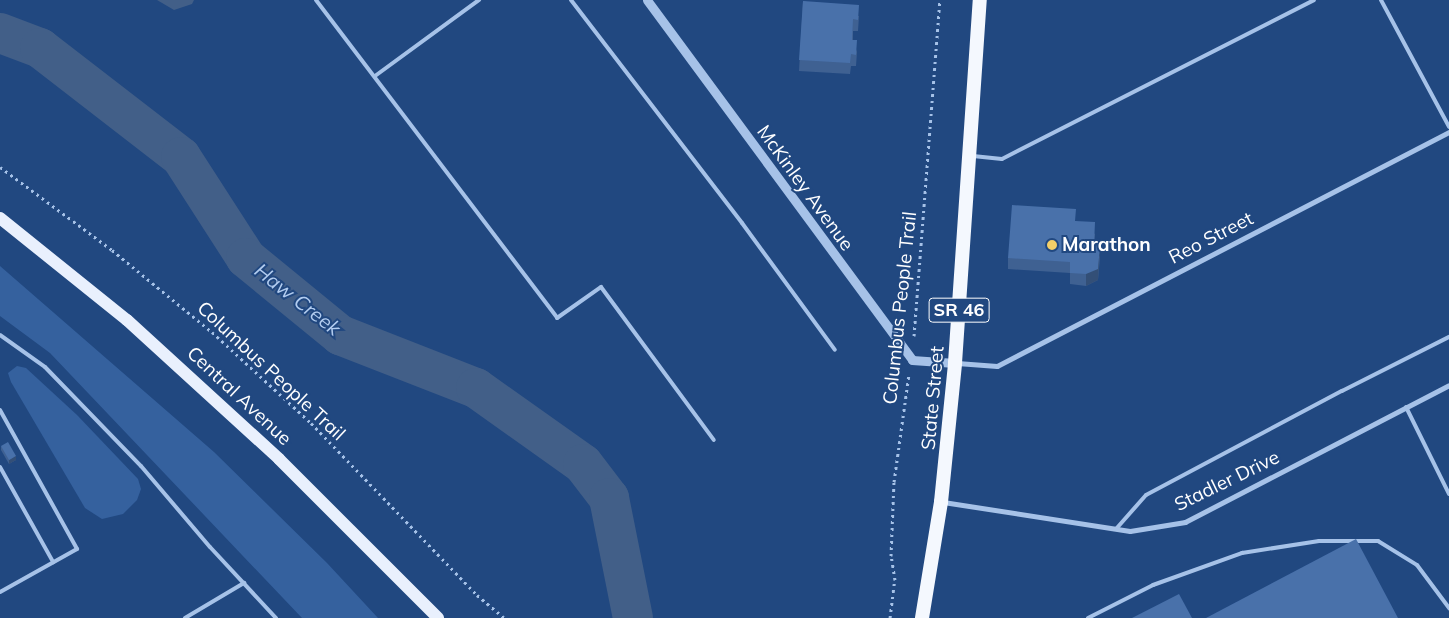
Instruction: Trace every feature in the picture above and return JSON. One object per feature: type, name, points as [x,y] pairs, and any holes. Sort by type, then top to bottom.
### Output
[{"type":"highway","name":"State Street","points":[[922,618],[941,502],[956,363],[980,0]]},
{"type":"main road","name":"Central Avenue","points":[[0,218],[127,320],[280,459],[438,618]]},
{"type":"street","name":"McKinley Avenue","points":[[647,0],[912,360]]},
{"type":"street","name":"Reo Street","points":[[956,363],[997,366],[1449,132]]},
{"type":"street","points":[[912,360],[956,363]]},
{"type":"street","name":"Stadler Drive","points":[[941,502],[1130,531],[1185,522],[1449,385]]},
{"type":"lane","points":[[316,0],[557,318],[600,287],[714,440]]},
{"type":"lane","points":[[375,76],[479,0]]},
{"type":"lane","points":[[571,0],[716,189],[835,350]]},
{"type":"lane","points":[[970,156],[1002,159],[1314,0]]},
{"type":"lane","points":[[1381,0],[1449,127]]},
{"type":"lane","points":[[0,335],[45,367],[142,466],[276,618]]},
{"type":"lane","points":[[1116,529],[1146,495],[1342,391],[1449,337]]},
{"type":"lane","points":[[1406,408],[1449,494]]},
{"type":"lane","points":[[0,410],[77,549],[0,592]]},
{"type":"lane","points":[[0,467],[53,562]]},
{"type":"lane","points":[[1088,618],[1152,585],[1242,553],[1319,541],[1378,541],[1417,565],[1449,608]]},
{"type":"lane","points":[[185,618],[244,583]]},
{"type":"path","name":"Columbus People Trail","points":[[890,618],[895,580],[891,556],[894,482],[912,360],[940,0]]},
{"type":"path","name":"Columbus People Trail","points":[[0,167],[112,250],[212,332],[311,423],[477,595],[504,618]]},
{"type":"shaded area","points":[[157,0],[194,0],[192,4],[174,10]]},
{"type":"shaded area","points":[[0,266],[214,452],[327,563],[378,618],[302,618],[50,353],[0,316]]},
{"type":"shaded area","points":[[17,366],[26,368],[77,415],[138,479],[141,489],[137,500],[123,514],[102,519],[85,508],[11,382],[8,373]]},
{"type":"building","points":[[803,1],[859,5],[858,20],[853,19],[852,40],[857,40],[856,55],[851,54],[850,63],[799,60]]},
{"type":"building","name":"Marathon","points":[[1012,205],[1076,209],[1075,221],[1095,222],[1094,245],[1100,246],[1098,269],[1086,274],[1070,273],[1070,262],[1008,258]]},
{"type":"building","points":[[8,442],[16,456],[9,460],[1,446]]},
{"type":"building","points":[[1356,539],[1398,618],[1206,618]]},
{"type":"building","points":[[1179,594],[1192,618],[1132,618]]},
{"type":"waterway","name":"Haw Creek","points":[[0,33],[40,48],[181,157],[246,258],[340,335],[476,388],[583,464],[609,498],[633,618]]},
{"type":"place","name":"Marathon","points":[[1052,245]]}]
